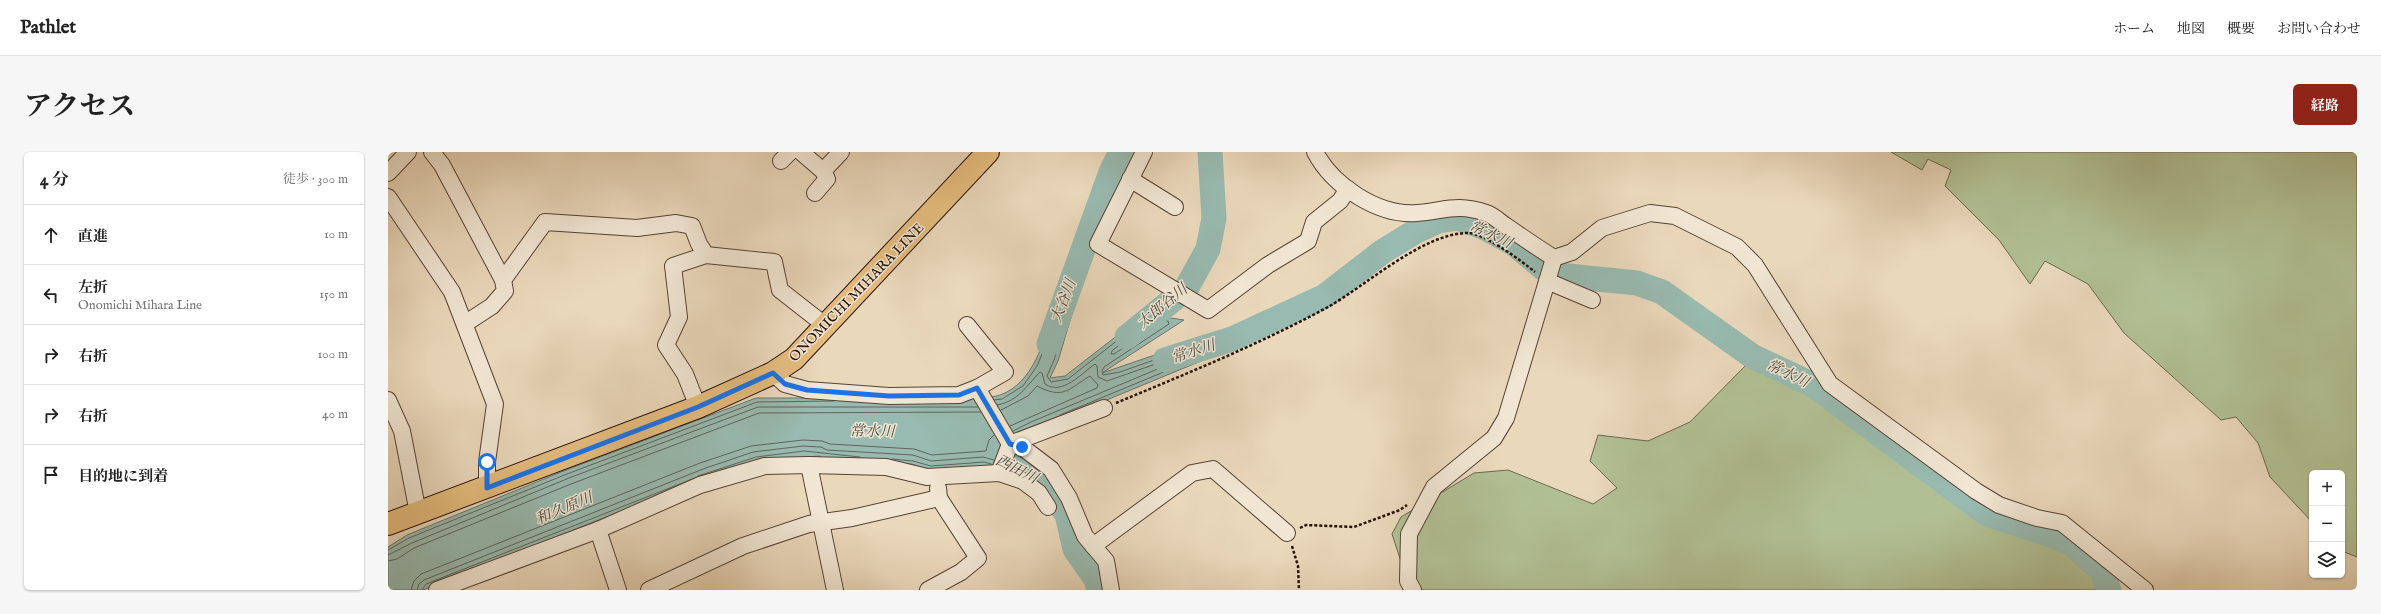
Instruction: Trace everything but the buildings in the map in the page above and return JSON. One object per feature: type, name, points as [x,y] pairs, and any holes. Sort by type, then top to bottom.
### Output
[{"type":"main road","name":"ONOMICHI MIHARA LINE","points":[[388,524],[487,488],[698,407],[773,373],[794,359],[826,326],[981,155]]},
{"type":"street","points":[[388,173],[408,152]]},
{"type":"street","points":[[432,152],[442,165],[503,280],[505,291],[492,306],[466,323]]},
{"type":"street","points":[[801,152],[823,171],[827,179],[815,193]]},
{"type":"street","points":[[823,171],[841,152]]},
{"type":"street","points":[[1144,152],[1098,244],[1208,310],[1268,265],[1308,241],[1314,222],[1340,201],[1348,189]]},
{"type":"street","points":[[1315,152],[1323,167],[1348,189],[1377,206],[1397,213],[1418,213],[1448,207],[1486,213],[1554,258]]},
{"type":"street","points":[[1130,179],[1176,207]]},
{"type":"street","points":[[388,197],[452,292],[466,323],[495,404],[487,462],[487,488]]},
{"type":"street","points":[[1554,258],[1572,252],[1602,228],[1650,213],[1675,216],[1737,247],[1755,265],[1830,384],[1999,505],[2037,518],[2062,523],[2145,590]]},
{"type":"street","points":[[503,280],[545,222],[637,228],[676,223],[692,226],[699,244],[706,255]]},
{"type":"street","points":[[698,407],[684,374],[666,345],[679,316],[673,266],[706,255],[774,262],[780,290],[826,326]]},
{"type":"street","points":[[1413,590],[1408,581],[1409,534],[1434,488],[1494,438],[1506,418],[1554,258]]},
{"type":"street","points":[[1547,281],[1592,300]]},
{"type":"street","points":[[773,373],[785,384],[807,390],[889,396],[959,395],[977,388],[1005,372],[967,325]]},
{"type":"street","points":[[977,388],[1010,444],[1022,447],[1051,469],[1069,498],[1084,536],[1106,561],[1111,590]]},
{"type":"street","points":[[388,400],[402,432],[418,513]]},
{"type":"street","points":[[999,473],[1010,444],[1104,408]]},
{"type":"street","points":[[437,590],[598,530],[700,485],[765,466],[809,465],[886,468],[927,477],[999,473],[1023,481],[1039,493],[1048,507]]},
{"type":"street","points":[[809,465],[820,522],[829,588]]},
{"type":"street","points":[[1093,546],[1192,473],[1214,469],[1287,533]]},
{"type":"street","points":[[928,590],[961,572],[978,558],[939,498],[936,476]]},
{"type":"street","points":[[649,590],[743,546],[809,524],[852,518],[939,498]]},
{"type":"street","points":[[598,530],[618,590]]},
{"type":"path","points":[[1104,408],[1236,352],[1328,306],[1419,248],[1448,236],[1470,233],[1510,252],[1547,281]]},
{"type":"path","points":[[1299,590],[1298,566],[1287,533],[1306,525],[1354,527],[1400,510],[1410,502]]},
{"type":"green space","points":[[1891,152],[2357,152],[2357,557],[2345,552],[2345,470],[2309,470],[2309,519],[2270,477],[2258,443],[2236,417],[2221,420],[2124,333],[2088,284],[2045,261],[2030,284],[1999,240],[1945,186],[1951,170],[1928,159],[1922,170]]},
{"type":"green space","points":[[1748,363],[1809,392],[1983,522],[2068,552],[2095,576],[2100,590],[1416,590],[1405,574],[1392,534],[1401,517],[1474,473],[1508,470],[1593,504],[1617,488],[1590,461],[1598,435],[1648,441],[1690,422]]},
{"type":"water","name":"和久原川","points":[[1055,312],[1072,314],[1058,361],[1050,378],[1065,376],[1145,314],[1184,320],[1102,373],[1196,341],[1201,361],[1034,430],[1001,448],[1024,459],[1051,482],[1069,512],[1055,510],[1040,491],[984,466],[930,471],[912,464],[821,459],[820,456],[756,461],[706,477],[423,590],[388,590],[388,547],[407,535],[566,470],[756,398],[972,398],[1000,395],[1012,389],[1029,371],[1036,360]]},
{"type":"waterway","name":"大谷川","points":[[1049,344],[1111,172],[1121,152]]},
{"type":"waterway","name":"太郎谷川","points":[[1127,337],[1186,289],[1208,249],[1214,218],[1210,152]]},
{"type":"waterway","name":"常水川","points":[[1165,360],[1232,339],[1325,296],[1382,252],[1416,231],[1438,221],[1458,218],[1483,227],[1513,243],[1543,268],[1558,275],[1637,283],[1662,292],[1752,356],[1813,385],[1987,514],[2051,535],[2072,544],[2102,571],[2109,590]]},
{"type":"waterway","name":"西田川","points":[[1044,483],[1067,514],[1075,549],[1096,579],[1099,590]]},
{"type":"route","points":[[487,462],[487,488],[698,407],[773,373],[785,384],[807,390],[889,396],[959,395],[977,388],[1010,444],[1022,447]]}]
